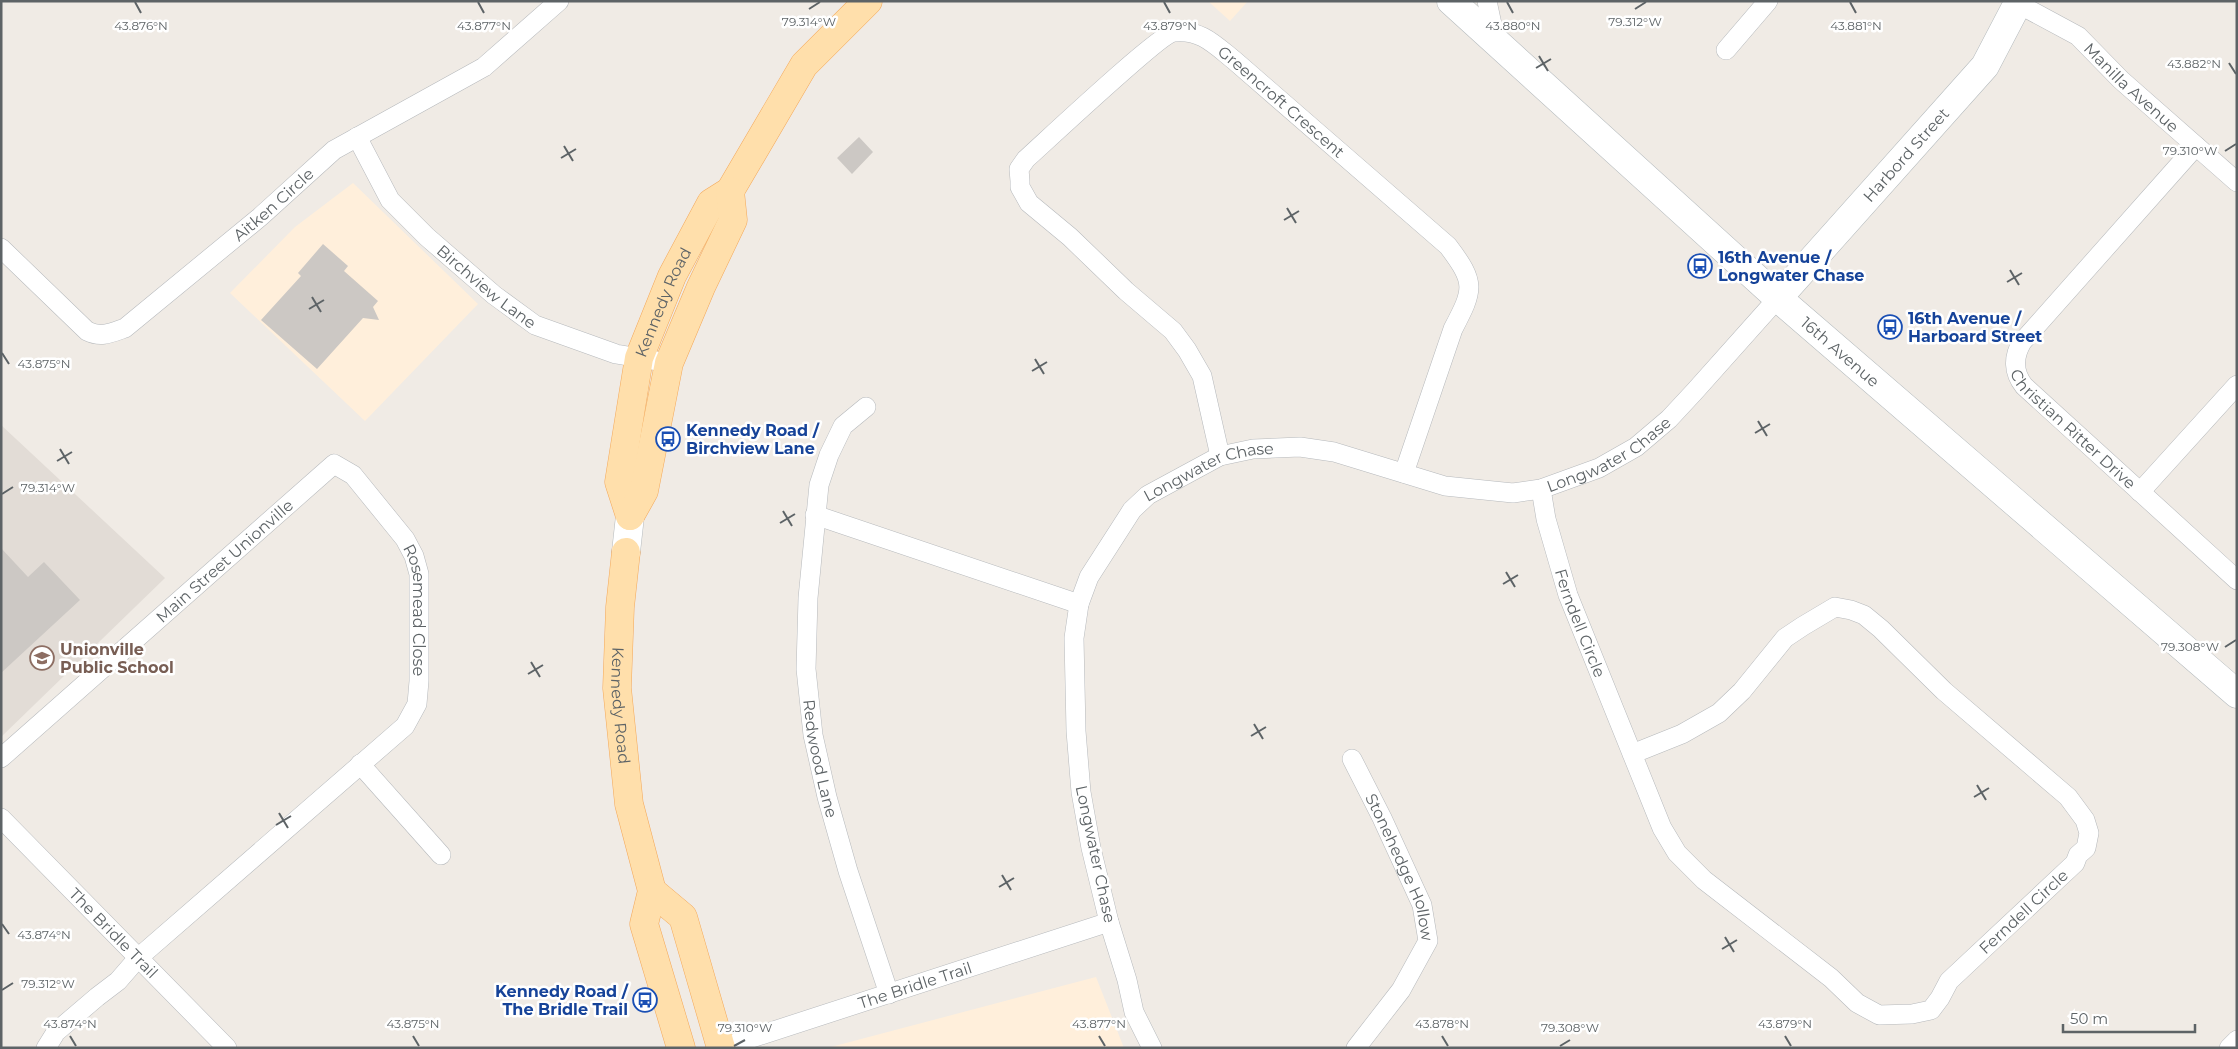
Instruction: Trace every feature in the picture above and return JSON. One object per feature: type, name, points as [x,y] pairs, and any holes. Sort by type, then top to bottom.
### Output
[{"type":"main road","name":"Kennedy Road","points":[[630,516],[619,482],[639,358],[672,276],[711,203],[730,191],[804,65],[868,1]]},
{"type":"main road","name":"16th Avenue","points":[[1451,1],[1778,298],[2237,694]]},
{"type":"main road","name":"Harbord Street","points":[[1778,298],[1985,66],[2017,2]]},
{"type":"main road","name":"Kennedy Road","points":[[680,1048],[644,924],[652,891],[629,804],[616,688],[620,607],[630,516],[644,491],[669,363],[701,287],[733,220],[730,191]]},
{"type":"main road","points":[[652,891],[683,917],[721,1048]]},
{"type":"street","name":"Aitken Circle","points":[[1,248],[87,331],[96,335],[108,335],[125,328],[260,217],[334,150],[484,67],[559,1]]},
{"type":"street","points":[[1487,1],[1493,29],[1502,48]]},
{"type":"street","points":[[1726,50],[1768,1]]},
{"type":"street","name":"Manilla Avenue","points":[[2017,2],[2078,36],[2121,80],[2237,182]]},
{"type":"street","name":"Greencroft Crescent","points":[[1220,456],[1202,376],[1173,331],[1126,291],[1070,237],[1029,203],[1020,187],[1019,169],[1026,159],[1163,37],[1172,32],[1198,33],[1234,60],[1448,246],[1469,277],[1469,289],[1464,307],[1452,329],[1404,473]]},
{"type":"street","name":"Birchview Lane","points":[[357,137],[390,200],[427,237],[494,295],[535,325],[616,354],[669,363]]},
{"type":"street","name":"Christian Ritter Drive","points":[[2196,146],[2022,342],[2015,357],[2016,372],[2022,384],[2237,580]]},
{"type":"street","name":"Longwater Chase","points":[[1152,1048],[1134,1012],[1091,848],[1081,792],[1074,680],[1074,638],[1079,604],[1089,577],[1132,510],[1148,495],[1220,456],[1253,450],[1300,447],[1334,452],[1445,486],[1513,493],[1541,489],[1599,468],[1636,447],[1669,419],[1696,391],[1778,298]]},
{"type":"street","points":[[2140,492],[2237,385]]},
{"type":"street","name":"Redwood Lane","points":[[866,406],[843,426],[819,485],[808,598],[806,669],[813,735],[827,798],[848,871],[888,994]]},
{"type":"street","name":"Main Street Unionville","points":[[1,758],[334,464]]},
{"type":"street","name":"Rosemead Close","points":[[46,1048],[56,1032],[118,981],[138,958],[405,726],[416,704],[419,681],[419,574],[414,556],[405,539],[352,475],[334,464]]},
{"type":"street","name":"Ferndell Circle","points":[[1541,489],[1546,519],[1568,595],[1632,754],[1662,828],[1677,853],[1704,880],[1831,978],[1857,1003],[1879,1015],[1912,1014],[1931,1010],[1949,981],[2076,862],[2078,855],[2086,848],[2090,833],[2085,820],[2068,797],[1944,691],[1881,629],[1864,615],[1835,607],[1802,626],[1786,638],[1742,691],[1719,713],[1682,734],[1632,754]]},
{"type":"street","points":[[815,515],[1079,604]]},
{"type":"street","name":"Stonehedge Hollow","points":[[1352,759],[1382,818],[1422,905],[1428,941],[1401,990],[1356,1048]]},
{"type":"street","points":[[360,764],[441,855]]},
{"type":"street","name":"The Bridle Trail","points":[[1,818],[227,1048]]},
{"type":"street","name":"The Bridle Trail","points":[[721,1048],[1109,922]]},
{"type":"street","points":[[2229,1048],[2237,1040]]},
{"type":"shaded area","points":[[1208,1],[1248,1],[1230,21]]},
{"type":"shaded area","points":[[353,183],[478,304],[365,421],[230,293],[295,227]]},
{"type":"shaded area","name":"Unionville Public School","points":[[1,425],[165,578],[1,737]]},
{"type":"shaded area","points":[[1096,977],[1124,1048],[827,1048]]},
{"type":"building","points":[[859,137],[873,152],[852,174],[837,158]]},
{"type":"building","points":[[323,244],[348,266],[344,271],[378,301],[373,307],[379,320],[363,318],[317,369],[261,320],[301,276],[298,273]]},
{"type":"building","points":[[1,548],[28,577],[44,562],[80,600],[1,673]]},
{"type":"place","name":"16th Avenue / Longwater Chase","points":[[1700,266]]},
{"type":"place","name":"16th Avenue / Harboard Street","points":[[1890,327]]},
{"type":"place","name":"Kennedy Road / Birchview Lane","points":[[668,439]]},
{"type":"place","name":"Unionville Public School","points":[[42,658]]},
{"type":"place","name":"Kennedy Road / The Bridle Trail","points":[[645,1000]]}]
